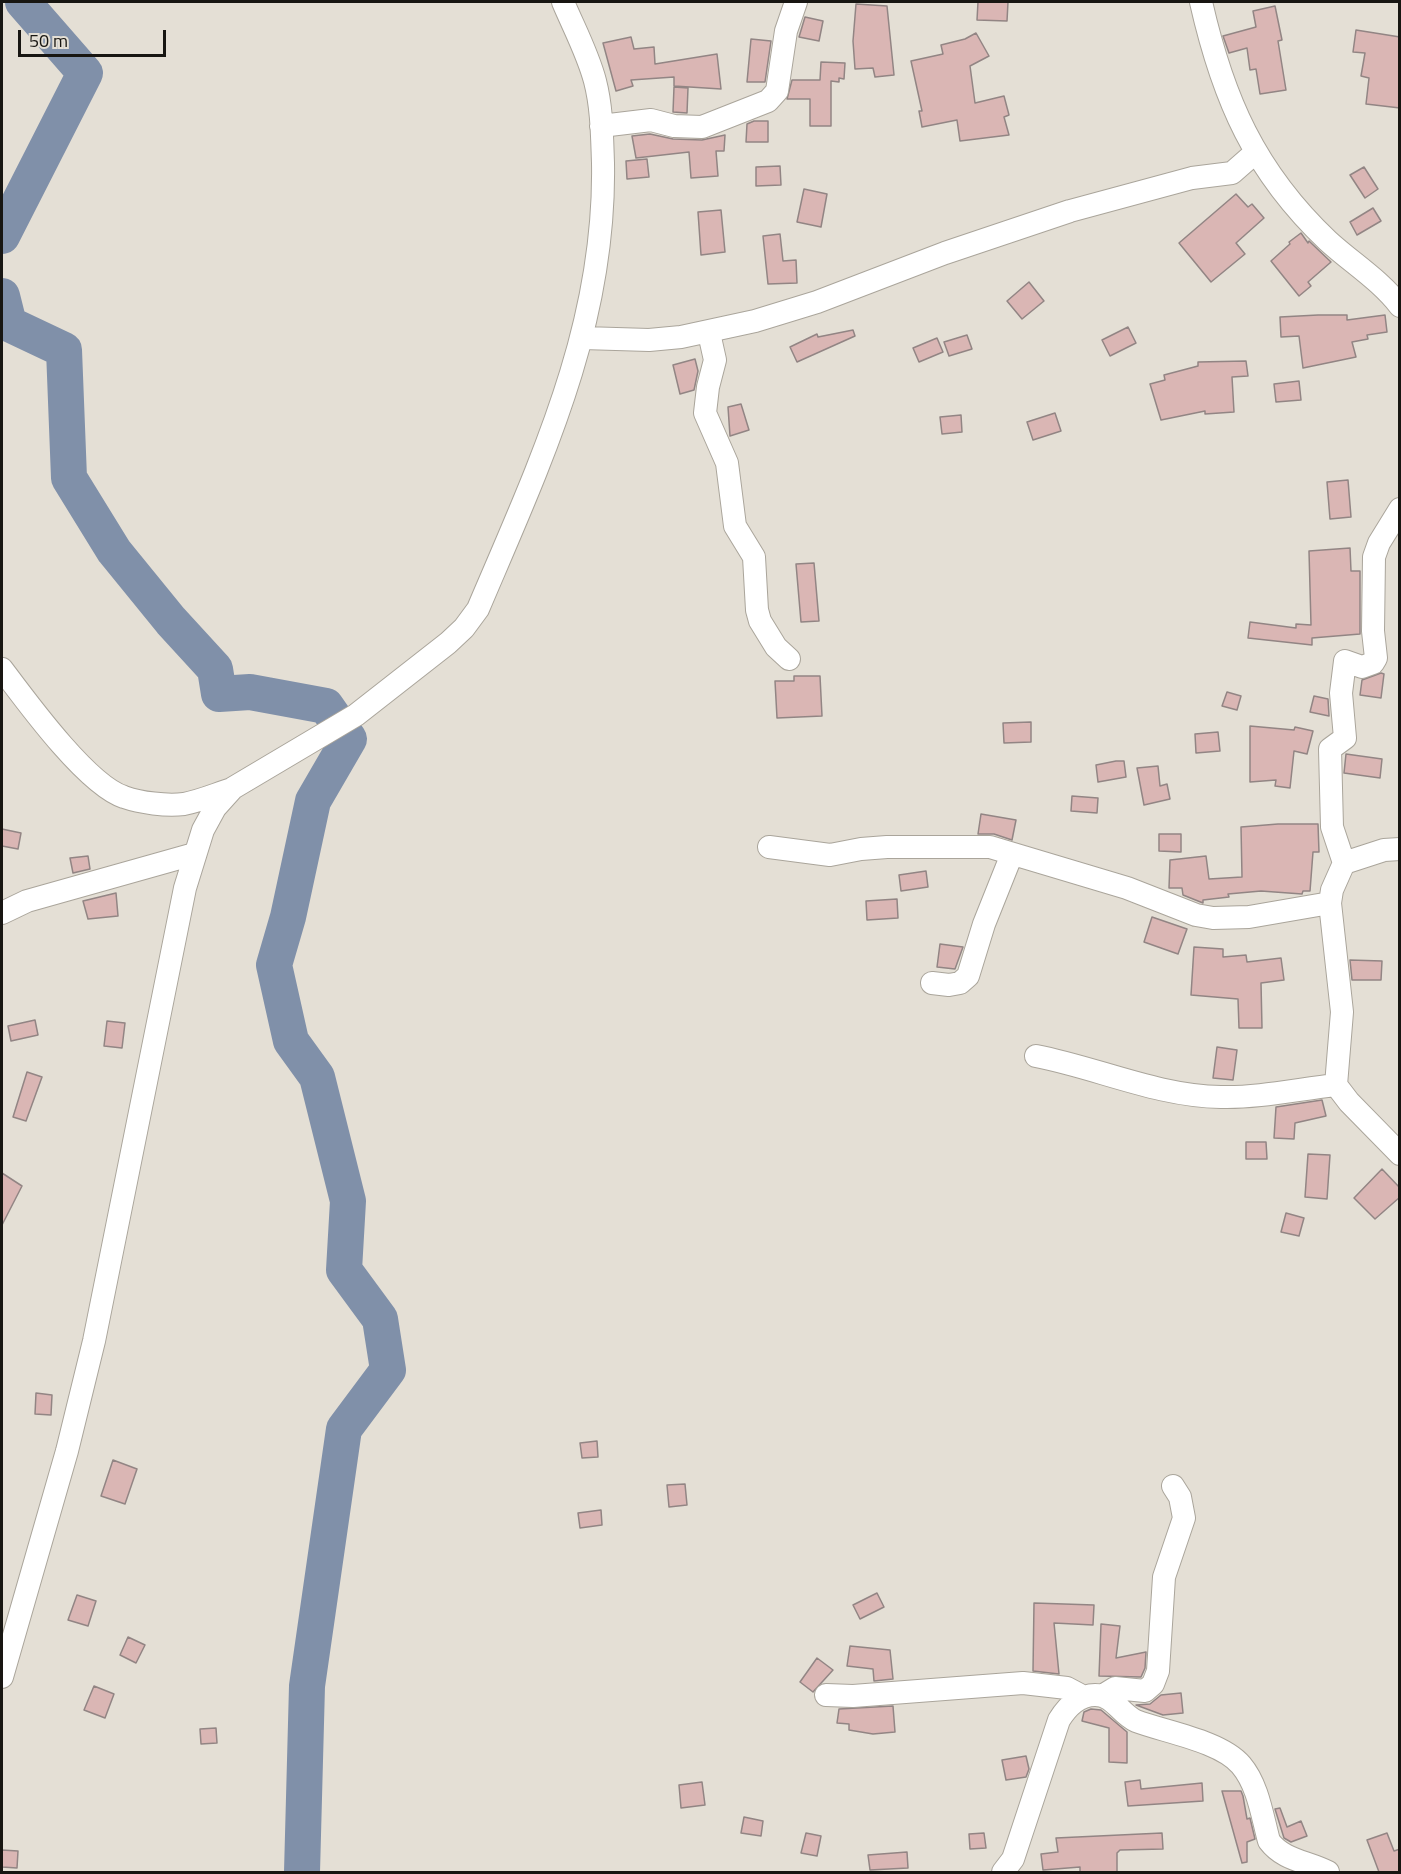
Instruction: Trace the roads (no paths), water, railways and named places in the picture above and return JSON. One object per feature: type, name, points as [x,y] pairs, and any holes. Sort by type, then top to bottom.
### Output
[{"type":"street","points":[[2,669],[32,709],[100,781],[123,797],[156,803],[183,804],[233,788],[356,715],[464,628],[478,609],[534,475],[583,338],[602,215],[601,126],[595,82],[563,2]]},
{"type":"street","points":[[601,126],[651,120],[674,126],[702,127],[768,101],[774,97],[778,84],[786,31],[796,2]]},
{"type":"street","points":[[1201,2],[1221,73],[1236,114],[1256,153],[1288,200],[1329,241],[1397,299]]},
{"type":"street","points":[[583,338],[648,340],[709,333],[817,302],[945,253],[1070,211],[1192,178],[1232,173],[1256,153]]},
{"type":"street","points":[[709,333],[716,360],[705,401],[705,413],[727,463],[735,526],[754,557],[757,610],[760,621],[776,647],[789,659]]},
{"type":"street","points":[[1400,509],[1378,543],[1374,558],[1373,632],[1376,658],[1373,663],[1362,667],[1344,661],[1341,693],[1345,738],[1330,749],[1332,827],[1344,863],[1332,890],[1330,903],[1342,1012],[1336,1084],[1400,1154]]},
{"type":"street","points":[[2,1677],[67,1451],[94,1341],[174,939],[194,854],[215,808],[233,788]]},
{"type":"street","points":[[768,847],[830,855],[861,849],[974,845],[1136,891],[1196,915],[1213,918],[1249,917],[1330,903]]},
{"type":"street","points":[[1344,863],[1384,850],[1400,849]]},
{"type":"street","points":[[2,913],[27,901],[194,854]]},
{"type":"street","points":[[932,983],[960,983],[968,976],[984,924],[1012,854]]},
{"type":"street","points":[[1036,1056],[1066,1061],[1118,1079],[1199,1095],[1222,1097],[1336,1084]]},
{"type":"street","points":[[1003,1872],[1013,1859],[1059,1720],[1073,1702],[1115,1688],[1145,1691],[1154,1684],[1158,1671],[1164,1577],[1184,1518],[1180,1497],[1173,1486]]},
{"type":"street","points":[[826,1695],[852,1696],[1023,1683],[1067,1688],[1117,1704],[1128,1717],[1225,1752],[1239,1762],[1249,1775],[1269,1841],[1275,1849],[1284,1856],[1328,1872]]},
{"type":"waterway","points":[[2,236],[85,73],[23,2]]},
{"type":"waterway","points":[[2,296],[9,324],[64,350],[69,478],[114,551],[171,621],[215,669],[219,694],[250,692],[326,706],[349,739],[313,801],[288,917],[274,965],[291,1041],[317,1077],[348,1201],[344,1270],[380,1319],[388,1370],[344,1429],[307,1686],[302,1872]]}]
